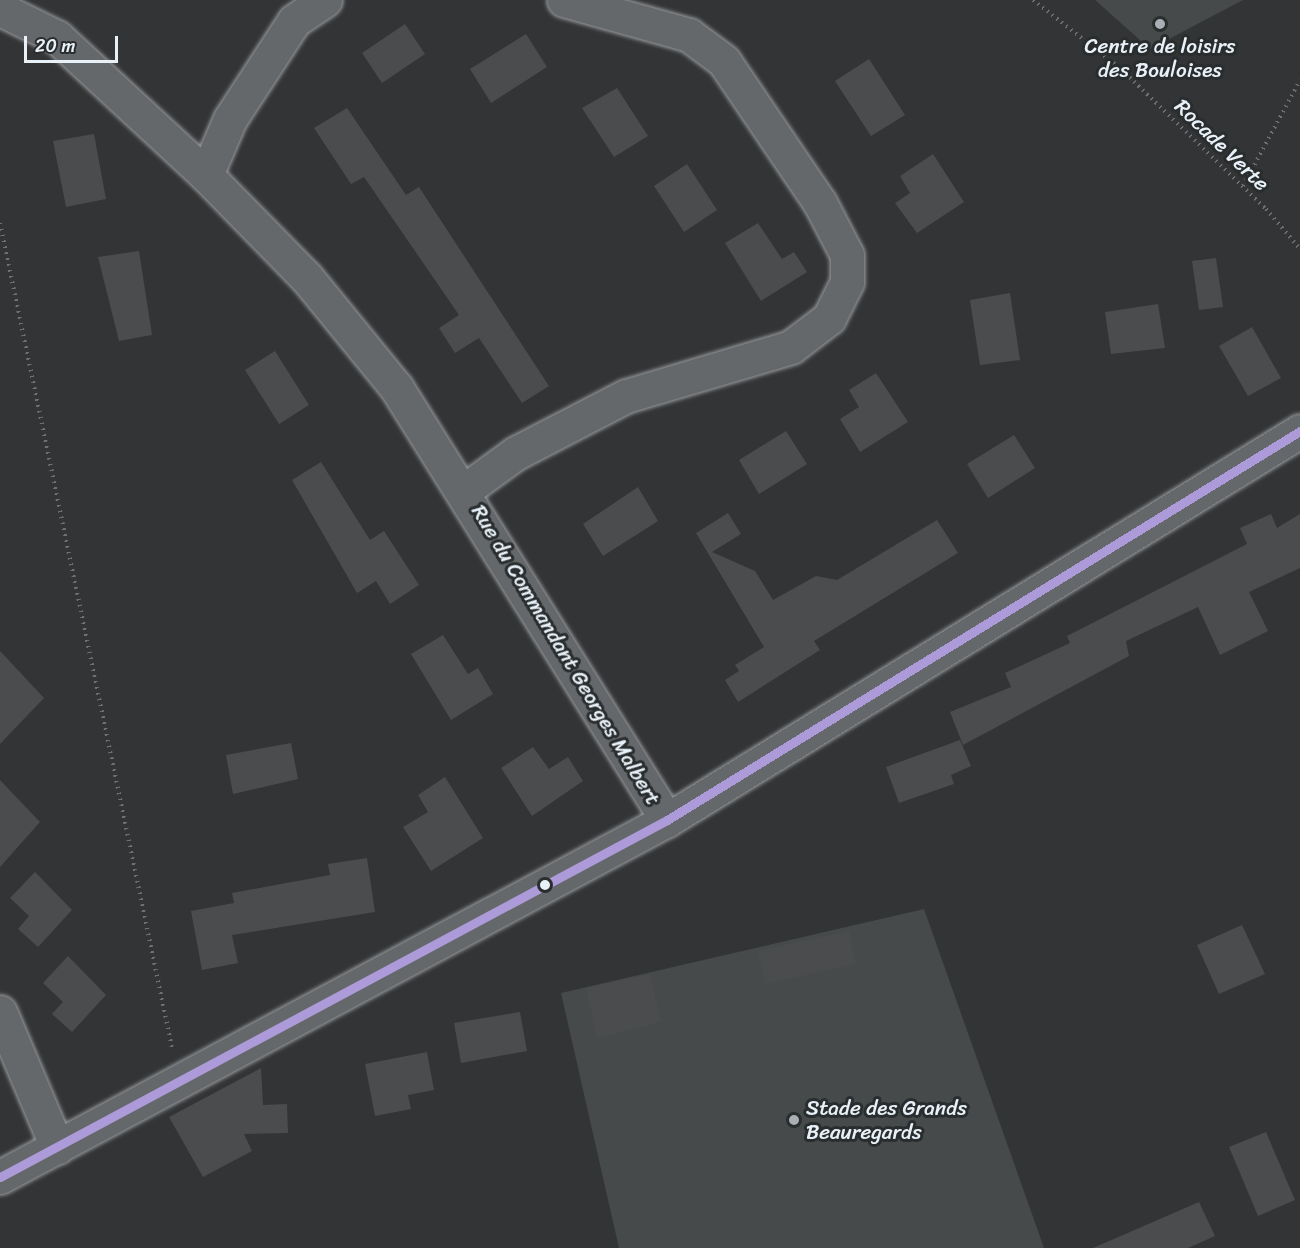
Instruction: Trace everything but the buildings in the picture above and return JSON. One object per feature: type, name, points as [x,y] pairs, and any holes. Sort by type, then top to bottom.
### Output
[{"type":"street","points":[[206,175],[230,119],[290,11],[324,0]]},
{"type":"street","name":"Rue du Commandant Georges Malbert","points":[[465,490],[516,453],[626,396],[791,347],[829,318],[847,282],[847,255],[820,203],[724,61],[689,35],[564,0]]},
{"type":"street","name":"Rue du Commandant Georges Malbert","points":[[0,9],[57,37],[206,175],[307,278],[396,387],[465,490],[667,820]]},
{"type":"street","points":[[0,1177],[184,1081],[667,820],[1300,431]]},
{"type":"street","points":[[0,1012],[57,1147]]},
{"type":"path","name":"Rocade Verte","points":[[1033,0],[1121,69],[1243,186],[1300,249]]},
{"type":"path","points":[[1243,186],[1300,80]]},
{"type":"path","points":[[0,223],[170,1042],[184,1081]]},
{"type":"shaded area","name":"Centre de loisirs des Bouloises","points":[[1095,0],[1243,0],[1150,49]]},
{"type":"shaded area","name":"Stade des Grands Beauregards","points":[[924,909],[1044,1248],[619,1248],[561,993]]},
{"type":"transit line","points":[[0,1177],[667,820],[1300,431]]},
{"type":"place","name":"Centre de loisirs des Bouloises","points":[[1160,24]]},
{"type":"place","name":"Stade des Grands Beauregards","points":[[794,1120]]}]
